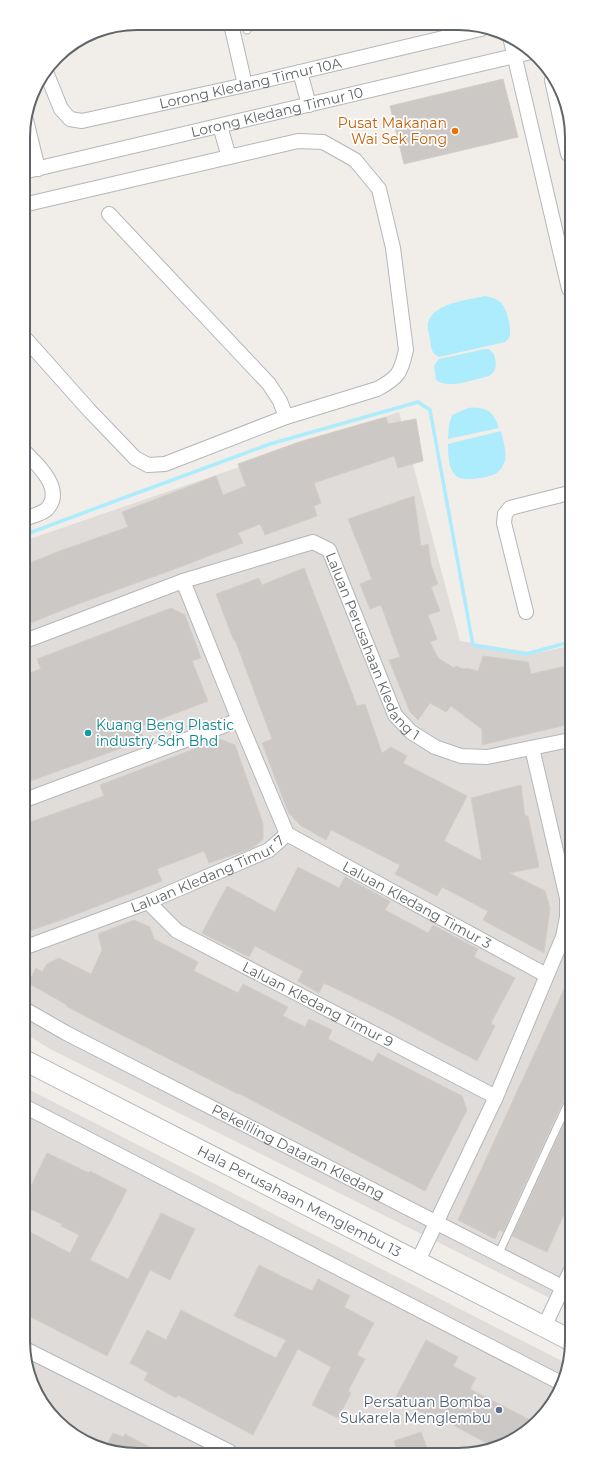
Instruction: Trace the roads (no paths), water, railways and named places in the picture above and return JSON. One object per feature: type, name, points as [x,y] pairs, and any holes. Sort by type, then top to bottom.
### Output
[{"type":"street","points":[[232,30],[245,85]]},
{"type":"street","name":"Lorong Kledang Timur 10A","points":[[48,77],[60,109],[70,119],[82,121],[245,85],[472,31]]},
{"type":"street","points":[[512,45],[565,272]]},
{"type":"street","name":"Lorong Kledang Timur 10","points":[[30,171],[524,54]]},
{"type":"street","points":[[300,72],[309,105]]},
{"type":"street","points":[[554,91],[565,140]]},
{"type":"street","points":[[220,126],[229,157]]},
{"type":"street","points":[[30,136],[38,169]]},
{"type":"street","points":[[30,204],[298,141],[323,142],[355,160],[379,189],[393,248],[406,350],[398,375],[389,383],[377,389],[286,417],[165,464],[148,465],[134,458],[30,345]]},
{"type":"street","points":[[110,214],[269,384],[280,401],[286,417]]},
{"type":"street","points":[[30,457],[45,473],[52,488],[53,500],[46,510],[30,517]]},
{"type":"street","points":[[526,612],[504,523],[504,514],[510,508],[565,494]]},
{"type":"street","name":"Laluan Perusahaan Kledang 1","points":[[30,639],[183,581],[313,542],[329,550],[395,715],[411,732],[435,747],[461,756],[488,757],[565,741]]},
{"type":"street","name":"Laluan Kledang Timur 7","points":[[30,946],[148,902],[269,850],[287,834],[238,720],[183,581]]},
{"type":"street","points":[[30,798],[238,720]]},
{"type":"street","points":[[532,748],[565,889]]},
{"type":"street","name":"Laluan Kledang Timur 3","points":[[287,834],[546,975]]},
{"type":"street","name":"Laluan Kledang Timur 9","points":[[148,902],[177,931],[496,1097]]},
{"type":"street","points":[[417,1263],[496,1097],[562,937],[565,925]]},
{"type":"street","name":"Pekeliling Dataran Kledang","points":[[30,1012],[66,1033],[565,1289]]},
{"type":"street","name":"Hala Perusahaan Menglembu 13","points":[[30,1063],[565,1338]]},
{"type":"street","points":[[30,1109],[557,1381]]},
{"type":"street","points":[[544,1327],[565,1293]]},
{"type":"street","points":[[31,1352],[222,1448]]},
{"type":"lane","points":[[498,1255],[565,1110]]},
{"type":"water","points":[[485,296],[500,302],[504,306],[510,327],[510,335],[508,339],[505,342],[439,357],[434,354],[428,329],[428,323],[431,316],[436,311],[452,304]]},
{"type":"water","points":[[489,349],[494,354],[496,366],[492,374],[489,376],[455,384],[442,383],[436,380],[434,366],[439,359]]},
{"type":"water","points":[[468,408],[480,408],[488,411],[494,417],[499,428],[448,439],[449,425],[452,415]]},
{"type":"water","points":[[501,431],[506,454],[505,461],[498,472],[475,479],[459,478],[453,473],[448,456],[448,444]]},
{"type":"waterway","points":[[30,533],[270,444],[418,402],[430,410],[473,645],[526,654],[565,643]]},
{"type":"place","name":"Pusat Makanan Wai Sek Fong","points":[[455,131]]},
{"type":"place","name":"Kuang Beng Plastic industry Sdn Bhd","points":[[88,733]]},
{"type":"place","name":"Persatuan Bomba Sukarela Menglembu","points":[[499,1410]]}]
